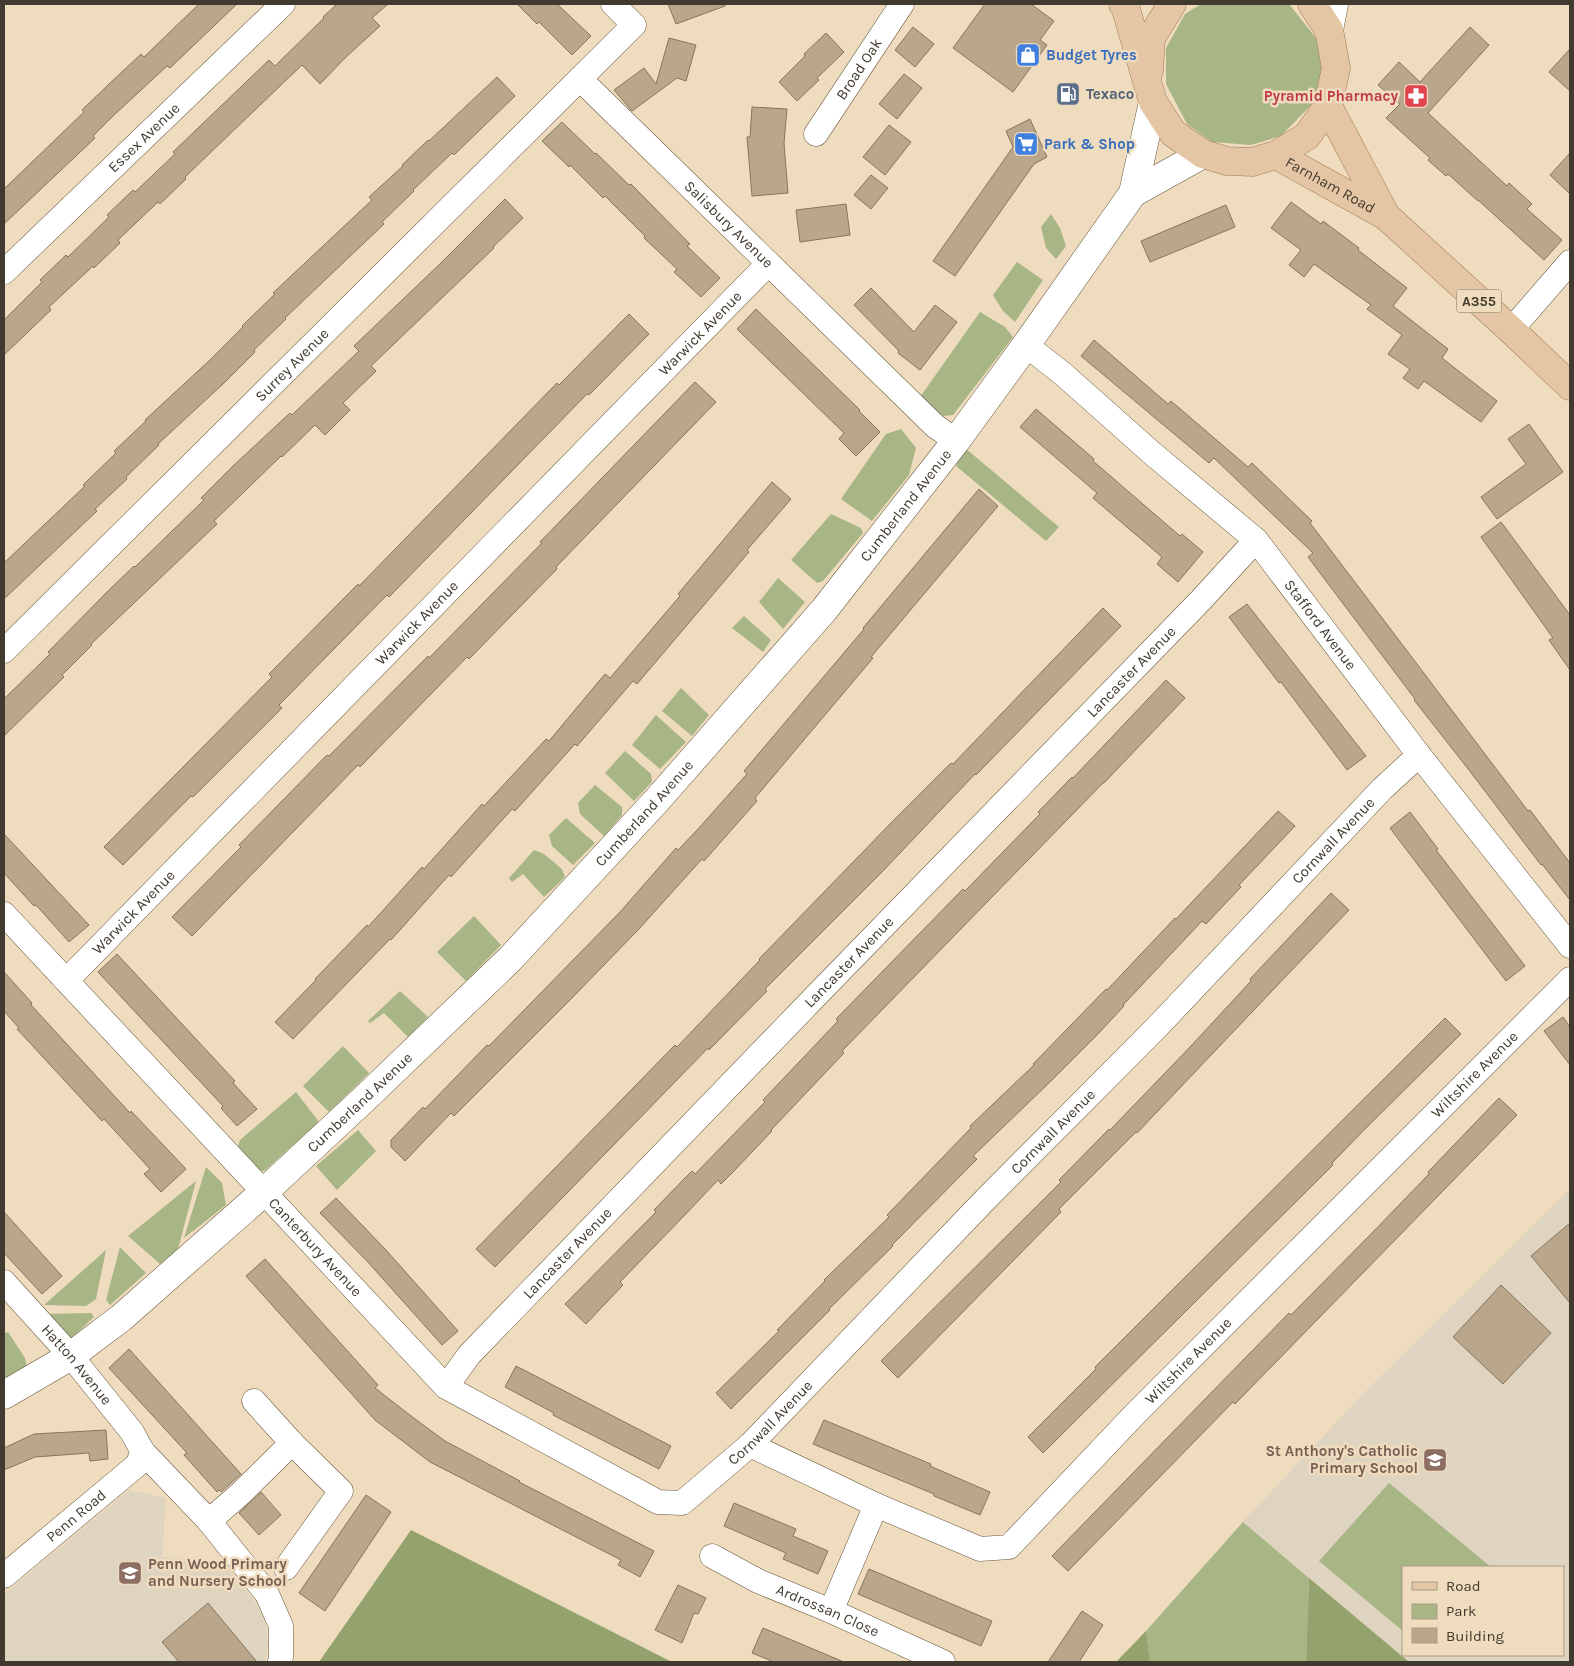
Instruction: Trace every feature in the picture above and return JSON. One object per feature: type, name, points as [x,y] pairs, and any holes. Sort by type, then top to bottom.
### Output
[{"type":"main road","name":"Farnham Road","points":[[1123,4],[1150,92],[1173,133],[1203,154],[1227,161],[1252,162],[1276,156],[1307,136],[1328,106],[1336,68],[1329,30],[1312,4]]},
{"type":"main road","points":[[1150,92],[1151,38],[1172,4]]},
{"type":"main road","name":"Farnham Road","points":[[1328,106],[1386,216]]},
{"type":"main road","name":"Farnham Road","points":[[1276,156],[1386,216],[1570,386]]},
{"type":"street","name":"Essex Avenue","points":[[4,272],[283,4]]},
{"type":"street","points":[[580,79],[634,24],[614,4]]},
{"type":"street","name":"Broad Oak","points":[[816,134],[902,4]]},
{"type":"street","points":[[1329,30],[1334,4]]},
{"type":"street","name":"Salisbury Avenue","points":[[580,79],[935,426],[956,442]]},
{"type":"street","name":"Surrey Avenue","points":[[4,651],[580,79]]},
{"type":"street","name":"Cumberland Avenue","points":[[4,1395],[71,1356],[120,1318],[264,1192],[370,1094],[524,945],[658,799],[824,610],[956,442],[1133,193],[1150,92]]},
{"type":"street","name":"Cumberland Avenue","points":[[1133,193],[1203,154]]},
{"type":"street","points":[[1511,330],[1570,262]]},
{"type":"street","name":"Warwick Avenue","points":[[66,980],[768,264]]},
{"type":"street","name":"Stafford Avenue","points":[[1026,345],[1063,374],[1153,454],[1256,540],[1419,755],[1570,946]]},
{"type":"street","name":"Lancaster Avenue","points":[[446,1387],[468,1355],[809,1002],[1202,600],[1256,540]]},
{"type":"street","name":"Cornwall Avenue","points":[[682,1503],[750,1445],[982,1203],[1158,1026],[1382,789],[1419,755]]},
{"type":"street","name":"Canterbury Avenue","points":[[4,914],[446,1387],[658,1502],[682,1503]]},
{"type":"street","name":"Wiltshire Avenue","points":[[750,1445],[876,1505],[980,1549],[1009,1547],[1136,1413],[1570,979]]},
{"type":"street","name":"Hatton Avenue","points":[[4,1282],[71,1356],[132,1432],[143,1452],[209,1521],[267,1594],[281,1626],[280,1662]]},
{"type":"street","points":[[254,1401],[292,1443],[342,1491],[286,1568]]},
{"type":"street","points":[[209,1521],[240,1494],[292,1443]]},
{"type":"street","name":"Penn Road","points":[[4,1576],[137,1465],[143,1452]]},
{"type":"street","points":[[831,1611],[876,1505]]},
{"type":"street","name":"Ardrossan Close","points":[[712,1556],[758,1581],[831,1611],[943,1662]]},
{"type":"shaded area","name":"St Anthony's Catholic Primary School","points":[[1570,1189],[1570,1662],[1409,1662],[1243,1522],[1358,1399]]},
{"type":"shaded area","name":"Penn Wood Primary and Nursery School","points":[[129,1490],[166,1498],[162,1557],[221,1560],[253,1599],[261,1612],[267,1631],[268,1645],[265,1662],[4,1662],[4,1594]]},
{"type":"green space","points":[[1201,4],[1289,4],[1316,38],[1322,72],[1314,102],[1281,136],[1251,145],[1212,142],[1187,124],[1166,84],[1166,48],[1185,14]]},
{"type":"green space","points":[[1051,214],[1060,228],[1066,246],[1056,259],[1046,248],[1041,227]]},
{"type":"green space","points":[[1017,262],[1043,280],[1015,322],[1003,311],[993,295]]},
{"type":"green space","points":[[980,312],[1005,327],[1013,337],[953,415],[933,417],[918,400]]},
{"type":"green space","points":[[901,429],[916,448],[909,475],[872,521],[841,499],[886,434]]},
{"type":"green space","points":[[965,448],[1059,527],[1046,541],[956,466]]},
{"type":"green space","points":[[831,514],[861,528],[863,533],[823,581],[817,583],[791,560]]},
{"type":"green space","points":[[778,578],[805,602],[783,629],[759,602]]},
{"type":"green space","points":[[744,616],[771,640],[763,652],[732,628]]},
{"type":"green space","points":[[681,688],[709,715],[692,736],[662,711]]},
{"type":"green space","points":[[656,715],[686,742],[660,769],[632,745]]},
{"type":"green space","points":[[625,751],[651,774],[652,782],[634,801],[605,773]]},
{"type":"green space","points":[[595,785],[622,807],[622,815],[604,836],[580,814],[578,803]]},
{"type":"green space","points":[[566,818],[595,843],[573,865],[552,846],[549,835]]},
{"type":"green space","points":[[534,850],[544,854],[562,869],[565,877],[544,897],[523,874],[512,882],[509,878]]},
{"type":"green space","points":[[474,916],[501,945],[466,981],[437,952]]},
{"type":"green space","points":[[400,991],[428,1017],[408,1037],[384,1013],[370,1023],[368,1021]]},
{"type":"green space","points":[[343,1046],[369,1073],[329,1112],[303,1086]]},
{"type":"green space","points":[[296,1092],[319,1122],[264,1171],[254,1170],[236,1152],[240,1140]]},
{"type":"green space","points":[[358,1130],[376,1151],[337,1190],[316,1166]]},
{"type":"green space","points":[[206,1167],[222,1183],[226,1205],[184,1238]]},
{"type":"green space","points":[[196,1181],[178,1249],[160,1264],[128,1236]]},
{"type":"green space","points":[[120,1247],[146,1273],[110,1305],[106,1300]]},
{"type":"green space","points":[[106,1250],[96,1299],[86,1306],[44,1305]]},
{"type":"green space","points":[[91,1313],[94,1317],[68,1341],[42,1314]]},
{"type":"green space","points":[[8,1332],[25,1358],[27,1368],[4,1379],[4,1334]]},
{"type":"green space","points":[[1389,1483],[1490,1566],[1402,1566],[1402,1630],[1319,1561]]},
{"type":"green space","points":[[1243,1522],[1309,1578],[1306,1662],[1150,1662],[1146,1631]]},
{"type":"green space","points":[[411,1530],[672,1662],[319,1662]]},
{"type":"green space","points":[[1309,1578],[1409,1662],[1306,1662]]},
{"type":"green space","points":[[1146,1631],[1150,1662],[1116,1662]]},
{"type":"building","points":[[199,4],[237,4],[170,68],[167,66],[113,116],[93,136],[95,138],[4,224],[4,189],[84,112],[82,110],[108,85],[141,54],[144,57]]},
{"type":"building","points":[[337,4],[388,4],[372,18],[380,26],[320,84],[302,65],[185,177],[186,179],[160,204],[158,202],[118,240],[120,243],[94,268],[93,266],[49,307],[51,310],[4,355],[4,320],[42,282],[40,280],[66,255],[68,257],[109,217],[107,215],[133,190],[135,192],[175,154],[173,152],[269,60],[275,66]]},
{"type":"building","points":[[517,4],[557,4],[591,36],[572,55],[539,22],[537,24]]},
{"type":"building","points":[[668,4],[725,4],[725,6],[676,24]]},
{"type":"building","points":[[985,4],[1031,4],[1054,21],[1040,40],[1047,45],[1013,92],[953,48]]},
{"type":"building","points":[[913,27],[934,44],[915,67],[895,50]]},
{"type":"building","points":[[1470,27],[1489,45],[1428,113],[1507,186],[1509,183],[1532,204],[1527,209],[1562,240],[1544,260],[1448,174],[1446,176],[1428,160],[1430,158],[1386,118],[1400,104],[1378,85],[1399,62],[1420,82]]},
{"type":"building","points":[[826,33],[844,52],[797,101],[779,82]]},
{"type":"building","points":[[669,38],[696,45],[686,81],[677,78],[632,111],[614,90],[644,68],[656,84]]},
{"type":"building","points":[[1570,49],[1570,91],[1549,72]]},
{"type":"building","points":[[904,74],[922,88],[897,119],[879,104]]},
{"type":"building","points":[[497,77],[515,96],[454,155],[452,153],[413,190],[382,222],[384,224],[285,318],[223,384],[158,444],[126,477],[127,479],[95,509],[97,511],[4,599],[4,563],[85,486],[83,485],[116,453],[114,451],[211,359],[275,294],[273,293],[372,200],[369,197]]},
{"type":"building","points":[[752,107],[787,109],[784,143],[788,193],[752,196],[747,137],[750,137]]},
{"type":"building","points":[[1030,119],[1047,157],[1034,164],[955,276],[933,261],[1013,147],[1006,131]]},
{"type":"building","points":[[562,122],[629,185],[631,184],[690,244],[687,246],[720,278],[701,297],[674,272],[677,269],[644,238],[645,236],[605,196],[603,198],[570,165],[569,167],[542,141]]},
{"type":"building","points":[[889,125],[911,142],[885,175],[863,157]]},
{"type":"building","points":[[1570,153],[1570,194],[1550,175]]},
{"type":"building","points":[[871,175],[888,188],[871,209],[854,195]]},
{"type":"building","points":[[505,199],[523,218],[371,366],[376,371],[343,403],[350,410],[325,435],[315,425],[281,456],[214,521],[217,524],[91,644],[62,675],[64,677],[4,736],[4,699],[50,654],[48,652],[108,591],[204,500],[201,498],[233,466],[290,413],[292,415],[359,351],[354,346]]},
{"type":"building","points":[[1291,202],[1321,224],[1323,221],[1407,288],[1393,306],[1448,349],[1442,358],[1497,401],[1481,422],[1424,381],[1418,389],[1403,378],[1410,369],[1388,354],[1402,335],[1367,309],[1371,305],[1314,264],[1304,277],[1289,265],[1301,250],[1271,228]]},
{"type":"building","points":[[846,204],[850,235],[800,242],[796,210]]},
{"type":"building","points":[[1226,205],[1235,227],[1150,262],[1141,241]]},
{"type":"building","points":[[871,288],[914,332],[935,305],[957,322],[920,370],[898,353],[899,351],[854,305]]},
{"type":"building","points":[[756,309],[860,410],[880,432],[856,456],[839,439],[844,433],[737,329]]},
{"type":"building","points":[[629,314],[649,334],[589,395],[587,394],[389,597],[387,595],[279,705],[282,708],[123,865],[104,847],[272,677],[269,674],[358,584],[359,586],[557,383],[559,385]]},
{"type":"building","points":[[1094,340],[1168,404],[1171,401],[1248,467],[1252,463],[1312,521],[1310,523],[1528,811],[1530,810],[1570,863],[1570,900],[1414,700],[1308,557],[1313,553],[1214,458],[1209,463],[1081,356]]},
{"type":"building","points":[[695,382],[716,402],[469,659],[467,657],[360,767],[358,765],[192,936],[172,917],[327,755],[329,756],[428,656],[429,658],[542,543],[540,542]]},
{"type":"building","points":[[1036,409],[1180,536],[1182,534],[1203,552],[1178,582],[1157,564],[1162,557],[1093,498],[1097,493],[1020,427]]},
{"type":"building","points":[[1529,424],[1563,472],[1497,519],[1481,497],[1526,464],[1508,439]]},
{"type":"building","points":[[772,482],[791,499],[747,550],[749,552],[637,684],[633,681],[577,746],[575,744],[515,811],[512,809],[451,877],[449,875],[391,940],[293,1039],[275,1022],[367,925],[368,927],[422,867],[424,869],[482,804],[484,806],[546,739],[549,741],[605,674],[610,678],[680,596],[678,594]]},
{"type":"building","points":[[979,489],[998,506],[755,798],[757,801],[704,861],[702,859],[638,930],[570,1000],[454,1116],[451,1113],[405,1161],[391,1147],[391,1140],[423,1107],[425,1109],[487,1045],[489,1046],[621,911],[676,848],[678,850],[698,829],[747,774],[744,771]]},
{"type":"building","points":[[1501,522],[1570,615],[1570,670],[1549,640],[1553,638],[1481,537]]},
{"type":"building","points":[[1247,604],[1366,756],[1347,770],[1229,617]]},
{"type":"building","points":[[1103,608],[1121,626],[975,774],[882,872],[765,989],[767,991],[709,1050],[708,1048],[495,1267],[476,1249],[675,1045],[677,1047],[889,825],[951,763],[953,764]]},
{"type":"building","points":[[1166,680],[1185,698],[842,1051],[844,1053],[734,1171],[721,1184],[718,1180],[620,1282],[623,1285],[586,1324],[565,1304],[656,1212],[654,1210],[684,1179],[692,1171],[695,1174],[765,1102],[763,1100],[838,1021],[836,1019],[963,889],[965,891],[1040,814],[1038,812]]},
{"type":"building","points":[[1278,811],[1295,826],[1239,885],[1241,887],[1206,924],[1202,921],[1097,1035],[973,1156],[977,1159],[731,1409],[716,1393],[779,1331],[777,1330],[824,1280],[889,1217],[887,1215],[971,1128],[970,1126],[1034,1065]]},
{"type":"building","points":[[1410,812],[1438,849],[1436,850],[1525,966],[1506,981],[1390,828]]},
{"type":"building","points":[[4,834],[89,925],[69,942],[4,873]]},
{"type":"building","points":[[1331,893],[1349,910],[1137,1133],[1059,1209],[1061,1212],[898,1378],[881,1361],[1061,1182],[1059,1180],[1191,1046],[1251,981],[1250,979]]},
{"type":"building","points":[[117,954],[235,1081],[233,1083],[257,1109],[237,1126],[221,1108],[223,1106],[98,972]]},
{"type":"building","points":[[4,972],[32,1003],[31,1005],[130,1113],[131,1111],[186,1169],[161,1192],[144,1174],[150,1169],[104,1119],[102,1121],[17,1029],[19,1028],[4,1011]]},
{"type":"building","points":[[1563,1017],[1570,1027],[1570,1065],[1544,1031]]},
{"type":"building","points":[[1445,1018],[1461,1034],[1365,1129],[1332,1163],[1333,1165],[1043,1453],[1028,1437],[1096,1369],[1095,1367]]},
{"type":"building","points":[[1499,1098],[1517,1115],[1235,1404],[1233,1402],[1068,1571],[1052,1556],[1289,1313],[1291,1315],[1373,1232]]},
{"type":"building","points":[[336,1198],[386,1250],[458,1331],[442,1345],[367,1261],[320,1213]]},
{"type":"building","points":[[4,1212],[62,1276],[42,1294],[4,1253]]},
{"type":"building","points":[[1570,1223],[1570,1303],[1531,1256]]},
{"type":"building","points":[[265,1259],[378,1385],[375,1388],[415,1419],[445,1441],[519,1482],[654,1551],[640,1577],[618,1565],[621,1560],[430,1462],[375,1420],[246,1276]]},
{"type":"building","points":[[1501,1285],[1551,1333],[1503,1384],[1453,1337]]},
{"type":"building","points":[[129,1349],[241,1474],[221,1492],[219,1490],[217,1492],[184,1455],[187,1453],[109,1368]]},
{"type":"building","points":[[516,1366],[671,1446],[659,1469],[553,1415],[554,1413],[505,1387]]},
{"type":"building","points":[[824,1420],[931,1464],[930,1466],[990,1492],[980,1515],[813,1444]]},
{"type":"building","points":[[106,1430],[108,1459],[90,1461],[89,1453],[35,1457],[4,1470],[4,1448],[34,1434]]},
{"type":"building","points":[[261,1492],[281,1515],[259,1535],[239,1513]]},
{"type":"building","points":[[366,1495],[391,1512],[325,1611],[299,1593]]},
{"type":"building","points":[[734,1503],[796,1529],[793,1536],[828,1551],[818,1574],[783,1559],[786,1553],[724,1526]]},
{"type":"building","points":[[869,1569],[992,1621],[981,1646],[858,1594]]},
{"type":"building","points":[[678,1585],[706,1598],[698,1614],[694,1613],[682,1643],[655,1630]]},
{"type":"building","points":[[208,1603],[257,1662],[179,1662],[162,1642]]},
{"type":"building","points":[[1082,1611],[1103,1625],[1079,1662],[1048,1662]]},
{"type":"building","points":[[763,1628],[844,1662],[774,1662],[752,1653]]},
{"type":"place","name":"Budget Tyres","points":[[1028,55]]},
{"type":"place","name":"Texaco","points":[[1068,94]]},
{"type":"place","name":"Pyramid Pharmacy","points":[[1416,96]]},
{"type":"place","name":"Park & Shop","points":[[1026,144]]},
{"type":"place","name":"St Anthony's Catholic Primary School","points":[[1435,1460]]},
{"type":"place","name":"Penn Wood Primary and Nursery School","points":[[130,1573]]}]
